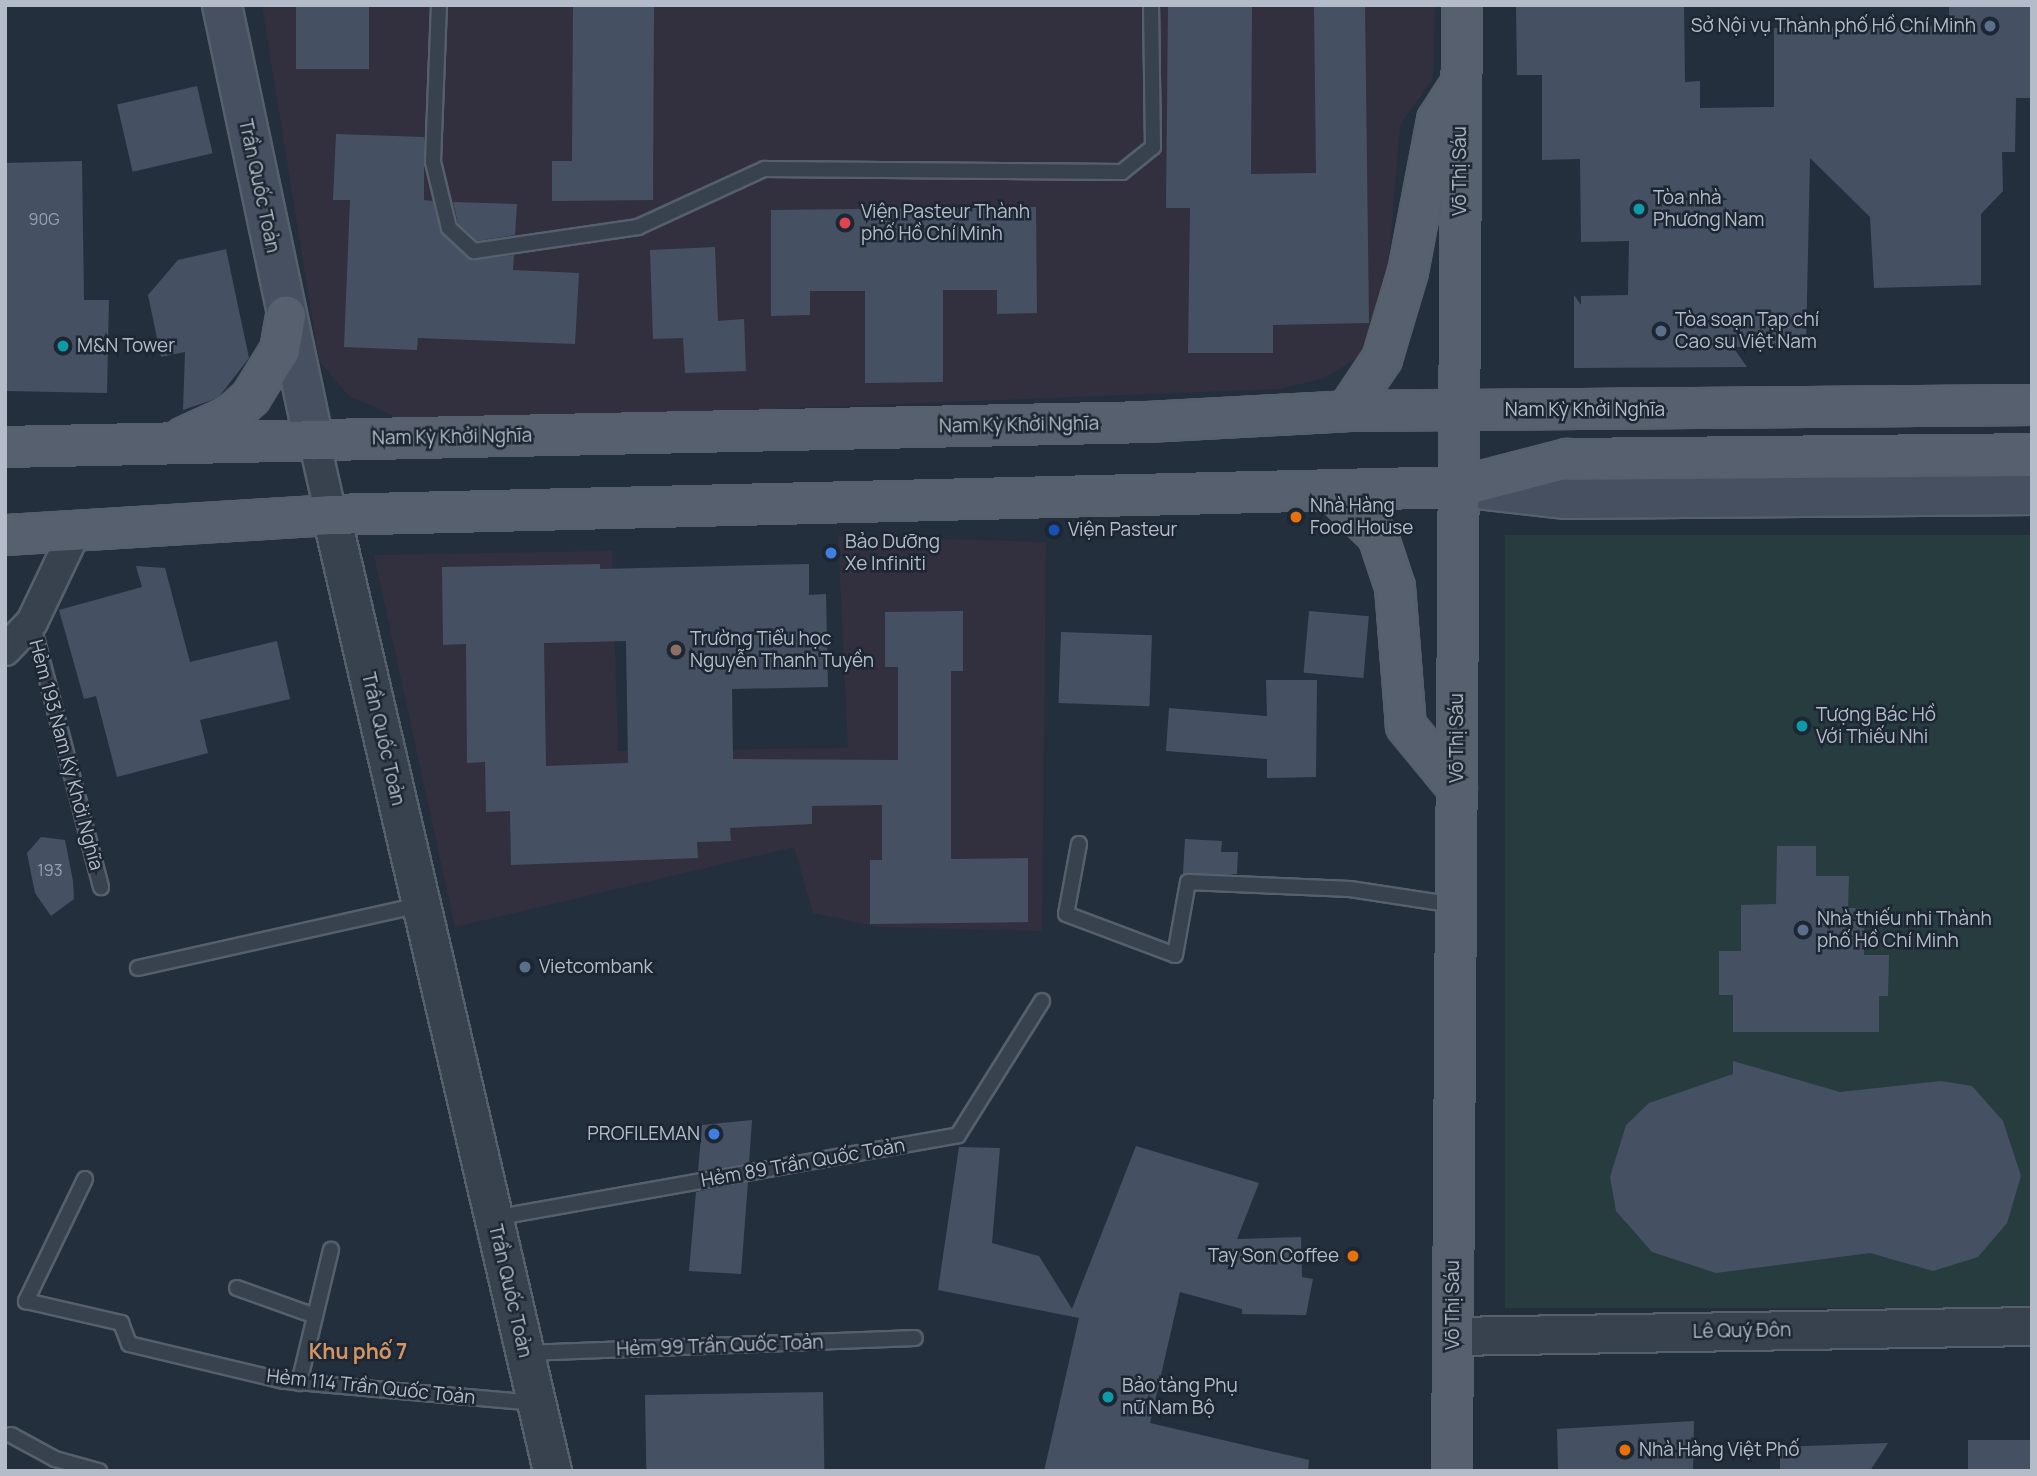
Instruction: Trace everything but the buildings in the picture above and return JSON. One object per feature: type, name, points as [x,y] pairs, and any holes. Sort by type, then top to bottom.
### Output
[{"type":"main road","name":"Trần Quốc Toản","points":[[222,5],[314,440]]},
{"type":"main road","name":"Võ Thị Sáu","points":[[1452,1471],[1462,5]]},
{"type":"main road","points":[[1347,411],[1382,359],[1408,272],[1437,120],[1461,83]]},
{"type":"main road","points":[[165,443],[230,416],[251,397],[279,350],[286,316]]},
{"type":"main road","name":"Nam Kỳ Khởi Nghĩa","points":[[5,447],[1147,422],[1347,411],[2032,405]]},
{"type":"main road","points":[[1459,487],[1566,459],[2032,454]]},
{"type":"main road","points":[[5,535],[74,534],[331,515],[1459,487],[1566,499],[2032,495]]},
{"type":"main road","points":[[1332,491],[1378,536],[1395,587],[1406,726],[1457,788]]},
{"type":"street","name":"Trần Quốc Toản","points":[[314,440],[552,1471]]},
{"type":"street","name":"Hẻm 193 Nam Kỳ Khởi Nghĩa","points":[[5,650],[32,622],[74,534]]},
{"type":"street","name":"Lê Quý Đôn","points":[[1453,1336],[2032,1326]]},
{"type":"lane","points":[[439,5],[433,162],[449,228],[474,251],[638,227],[764,169],[1122,172],[1153,147],[1151,5]]},
{"type":"lane","name":"Hẻm 193 Nam Kỳ Khởi Nghĩa","points":[[32,622],[101,887]]},
{"type":"lane","points":[[1079,844],[1066,914],[1175,955],[1188,882],[1350,890],[1456,905]]},
{"type":"lane","points":[[138,968],[421,905]]},
{"type":"lane","name":"Hẻm 89 Trần Quốc Toản","points":[[493,1218],[958,1135],[1042,1001]]},
{"type":"lane","name":"Hẻm 114 Trần Quốc Toản","points":[[85,1179],[26,1301],[121,1323],[129,1344],[299,1383],[536,1403]]},
{"type":"lane","points":[[299,1383],[331,1250]]},
{"type":"lane","points":[[237,1288],[315,1316]]},
{"type":"lane","name":"Hẻm 99 Trần Quốc Toản","points":[[524,1353],[915,1338]]},
{"type":"lane","points":[[11,1435],[55,1459],[99,1471]]},
{"type":"shaded area","name":"Viện Pasteur Thành phố Hồ Chí Minh","points":[[262,5],[1435,5],[1433,78],[1400,125],[1384,323],[1367,352],[1324,378],[1279,389],[409,423],[348,395],[319,361]]},
{"type":"shaded area","points":[[838,536],[1046,542],[1042,931],[879,927],[813,913],[794,847],[455,927],[374,555],[612,551],[618,751],[848,748]]},
{"type":"green space","points":[[1505,535],[2032,535],[2032,1308],[1505,1308]]},
{"type":"place","name":"Sở Nội vụ Thành phố Hồ Chí Minh","points":[[1990,26]]},
{"type":"place","name":"Tòa nhà Phương Nam","points":[[1639,209]]},
{"type":"place","name":"Viện Pasteur Thành phố Hồ Chí Minh","points":[[845,223]]},
{"type":"place","name":"Tòa soạn Tạp chí Cao su Việt Nam","points":[[1661,331]]},
{"type":"place","name":"M&N Tower","points":[[63,346]]},
{"type":"place","name":"Nhà Hàng Food House","points":[[1296,517]]},
{"type":"place","name":"Viện Pasteur","points":[[1054,530]]},
{"type":"place","name":"Bảo Dưỡng Xe Infiniti","points":[[831,553]]},
{"type":"place","name":"Trường Tiểu học Nguyễn Thanh Tuyền","points":[[676,650]]},
{"type":"place","name":"Tượng Bác Hồ Với Thiếu Nhi","points":[[1802,726]]},
{"type":"place","name":"Nhà thiếu nhi Thành phố Hồ Chí Minh","points":[[1803,930]]},
{"type":"place","name":"Vietcombank","points":[[525,967]]},
{"type":"place","name":"PROFILEMAN","points":[[714,1134]]},
{"type":"place","name":"Tay Son Coffee","points":[[1353,1256]]},
{"type":"place","name":"Bảo tàng Phụ nữ Nam Bộ","points":[[1108,1397]]},
{"type":"place","name":"Nhà Hàng Việt Phố","points":[[1625,1450]]},
{"type":"district","name":"Khu phố 7","points":[[358,1351]]}]
